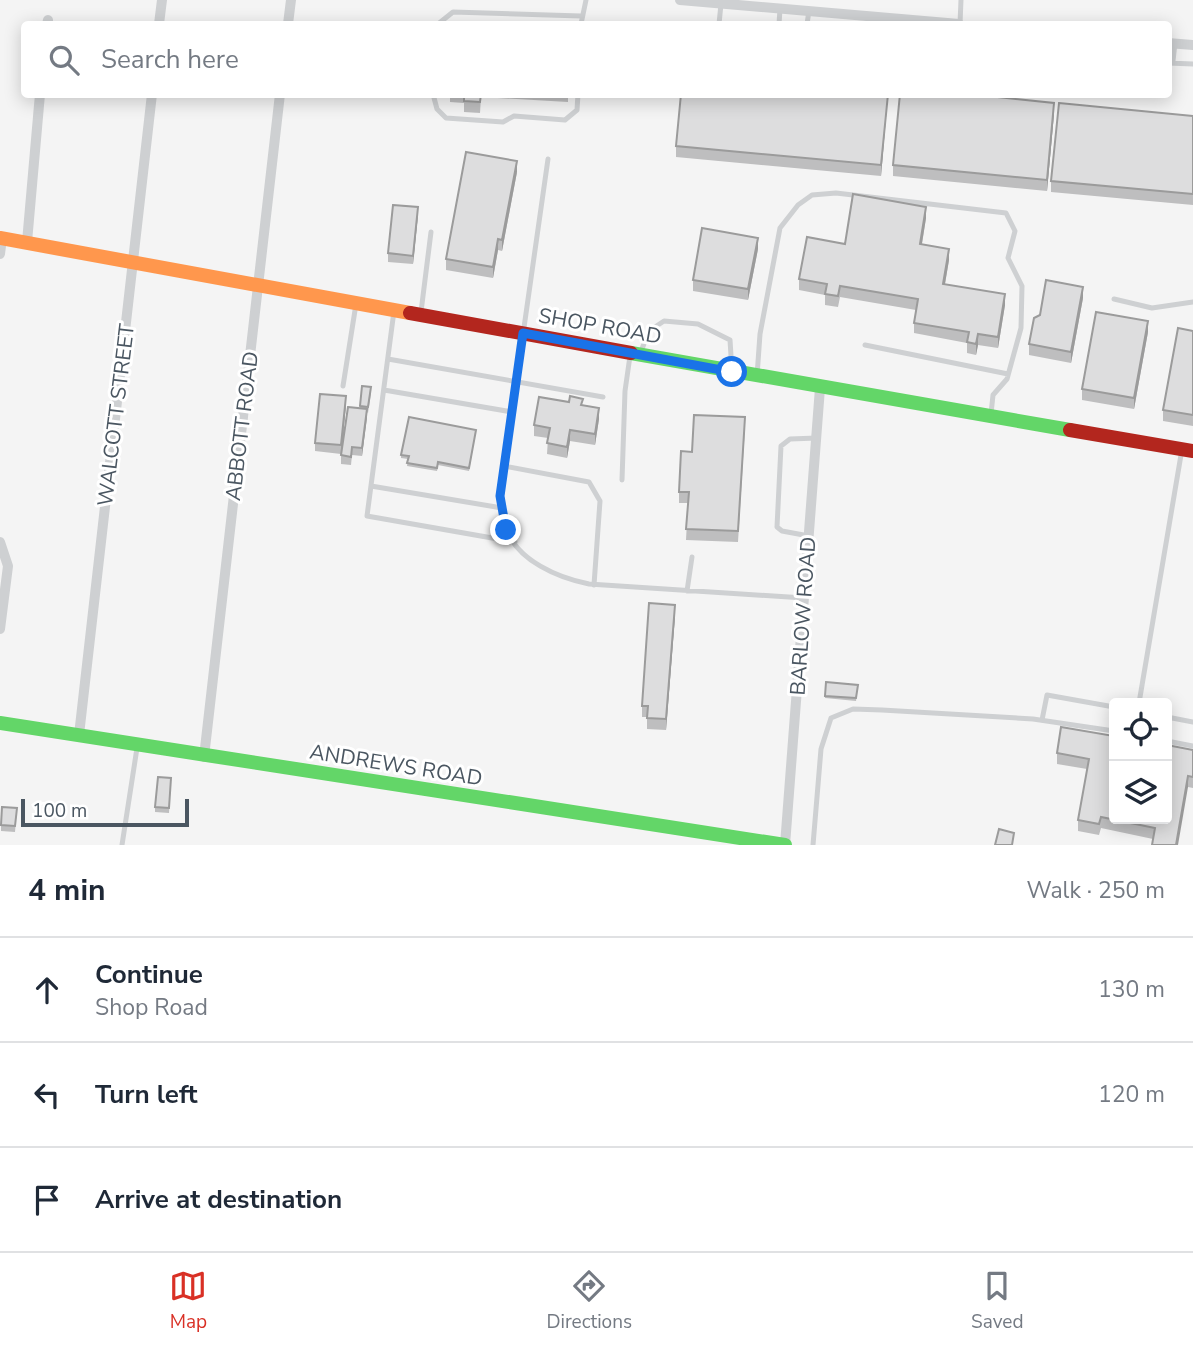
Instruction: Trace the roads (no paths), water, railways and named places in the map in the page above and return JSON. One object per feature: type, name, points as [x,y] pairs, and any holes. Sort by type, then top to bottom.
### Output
[{"type":"street","points":[[159,21],[162,0]]},
{"type":"street","points":[[288,21],[291,0]]},
{"type":"street","points":[[680,0],[809,11],[849,18],[904,21]]},
{"type":"street","points":[[1172,43],[1193,45]]},
{"type":"street","points":[[27,242],[40,98]]},
{"type":"street","name":"WALCOTT STREET","points":[[79,735],[152,98]]},
{"type":"street","name":"ABBOTT ROAD","points":[[204,757],[280,98]]},
{"type":"street","points":[[0,254],[1,238]]},
{"type":"street","name":"SHOP ROAD","points":[[1,238],[821,388],[1187,450]]},
{"type":"street","name":"BARLOW ROAD","points":[[785,845],[821,388]]},
{"type":"street","points":[[0,542],[8,566],[0,629]]},
{"type":"street","name":"ANDREWS ROAD","points":[[0,723],[204,757],[785,845]]},
{"type":"lane","points":[[581,21],[586,0]]},
{"type":"lane","points":[[960,21],[961,0]]},
{"type":"lane","points":[[719,21],[721,4]]},
{"type":"lane","points":[[779,21],[780,9]]},
{"type":"lane","points":[[807,21],[809,11]]},
{"type":"lane","points":[[442,21],[453,12],[581,16]]},
{"type":"lane","points":[[1172,62],[1193,64]]},
{"type":"lane","points":[[434,98],[437,109],[446,118],[503,122],[514,116],[565,120],[577,110],[578,98]]},
{"type":"lane","points":[[548,159],[500,496],[506,530],[524,553],[558,578],[594,585],[804,598]]},
{"type":"lane","points":[[757,376],[760,334],[780,228],[798,205],[812,195],[836,193],[1006,213],[1015,231],[1008,258],[1022,285],[1021,328],[1008,374],[993,395],[991,417]]},
{"type":"lane","points":[[421,315],[431,232]]},
{"type":"lane","points":[[1114,299],[1152,308],[1193,302]]},
{"type":"lane","points":[[343,386],[356,304]]},
{"type":"lane","points":[[394,310],[367,516],[515,542]]},
{"type":"lane","points":[[622,480],[625,391],[635,354],[649,331],[664,321],[698,324],[730,340],[732,372]]},
{"type":"lane","points":[[864,345],[1008,374]]},
{"type":"lane","points":[[388,359],[603,397]]},
{"type":"lane","points":[[384,390],[512,412]]},
{"type":"lane","points":[[809,536],[782,531],[777,527],[781,446],[790,439],[817,438]]},
{"type":"lane","points":[[1140,698],[1187,450]]},
{"type":"lane","points":[[504,466],[589,482],[600,500],[594,585]]},
{"type":"lane","points":[[371,485],[502,508]]},
{"type":"lane","points":[[687,591],[692,557]]},
{"type":"lane","points":[[1042,720],[1047,695],[1109,706]]},
{"type":"lane","points":[[813,845],[821,749],[831,718],[842,712],[882,710],[1042,720],[1109,730]]},
{"type":"lane","points":[[1172,718],[1193,722]]},
{"type":"lane","points":[[1172,742],[1193,746]]},
{"type":"lane","points":[[121,845],[138,745]]}]
